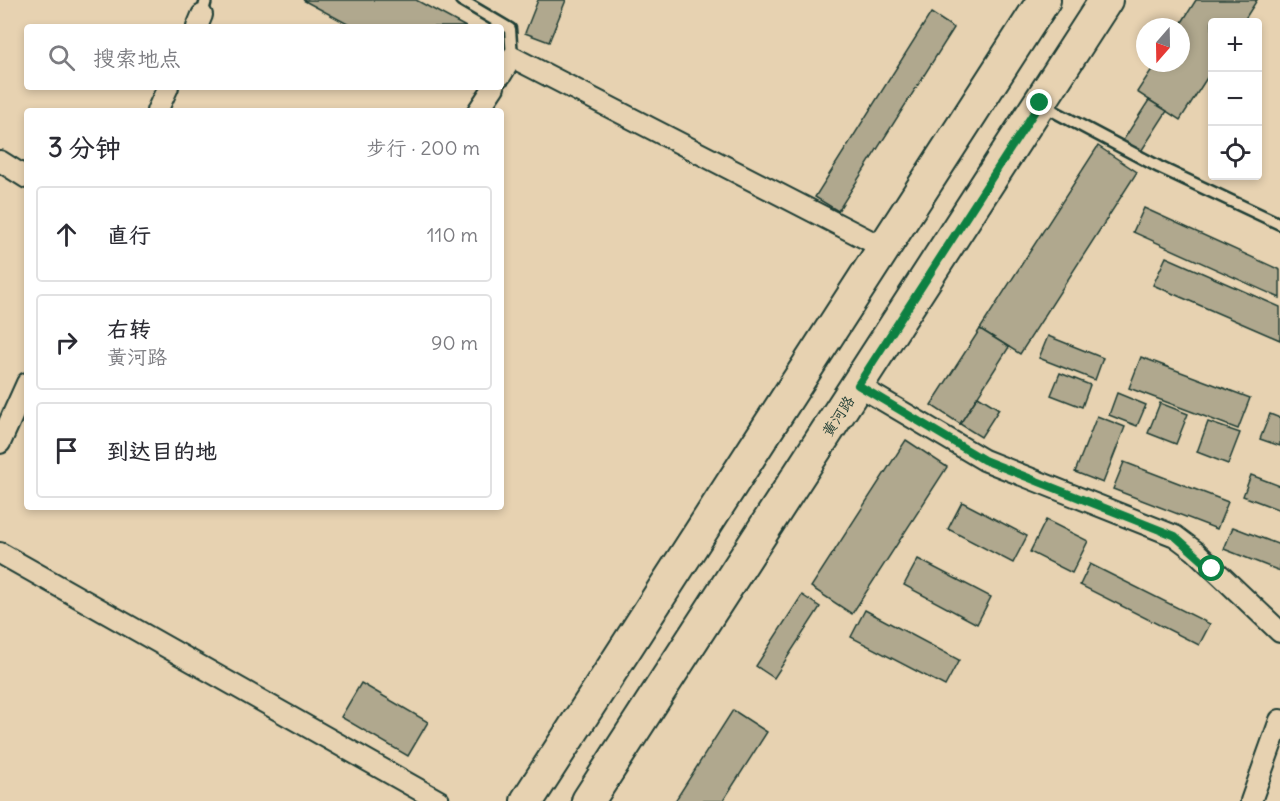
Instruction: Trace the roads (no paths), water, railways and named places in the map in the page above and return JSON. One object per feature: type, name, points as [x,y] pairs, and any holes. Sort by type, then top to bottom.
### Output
[{"type":"main road","points":[[527,801],[1044,0]]},
{"type":"main road","name":"黄河路","points":[[588,801],[1106,0]]},
{"type":"street","points":[[504,70],[512,57],[884,248]]},
{"type":"street","points":[[158,108],[167,90]]},
{"type":"street","points":[[480,108],[492,90]]},
{"type":"street","points":[[0,161],[24,175]]},
{"type":"street","points":[[858,385],[984,460],[1175,536],[1195,551],[1280,632]]},
{"type":"street","points":[[0,443],[24,390]]},
{"type":"street","points":[[0,553],[439,801]]},
{"type":"street","points":[[1251,801],[1280,720]]},
{"type":"lane","points":[[461,0],[502,24]]},
{"type":"lane","points":[[504,25],[510,29],[512,57]]},
{"type":"lane","points":[[1040,103],[1159,167],[1280,224]]}]
